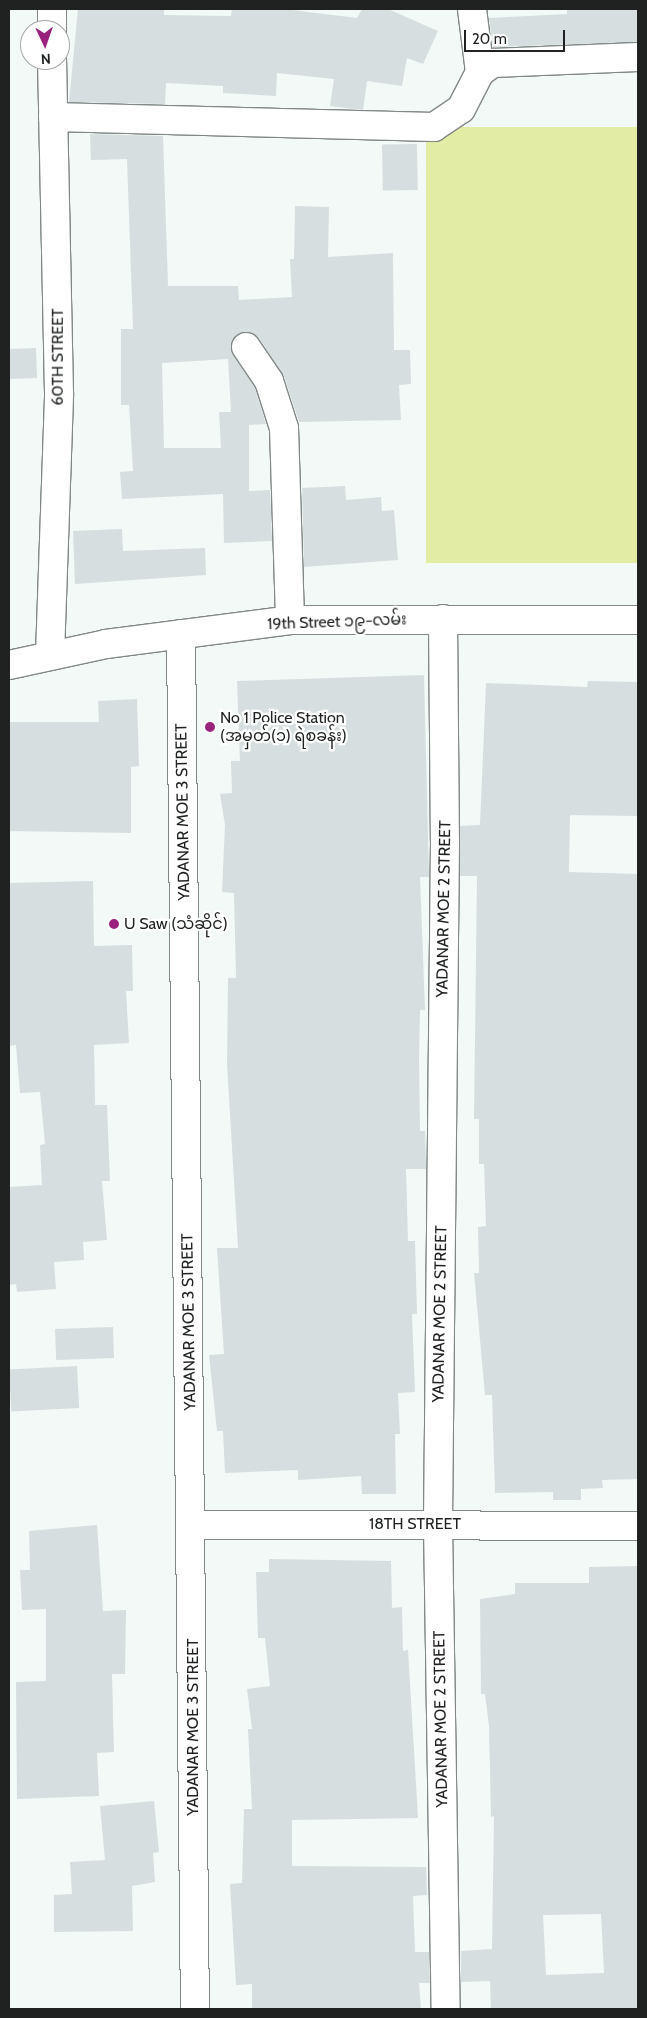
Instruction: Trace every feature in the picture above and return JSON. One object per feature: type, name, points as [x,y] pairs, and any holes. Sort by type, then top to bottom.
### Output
[{"type":"street","points":[[472,9],[480,72]]},
{"type":"street","points":[[53,117],[434,127],[461,109],[480,72],[493,63],[638,57]]},
{"type":"street","name":"60TH STREET","points":[[50,655],[59,393],[52,70]]},
{"type":"street","points":[[246,347],[269,381],[284,428],[290,620]]},
{"type":"street","name":"YADANAR MOE 2 STREET","points":[[443,619],[445,842],[438,1524],[446,2009]]},
{"type":"street","name":"19th Street ၁၉−လမ်း","points":[[9,665],[50,655],[181,634],[290,620],[638,620]]},
{"type":"street","name":"YADANAR MOE 3 STREET","points":[[181,634],[195,2009]]},
{"type":"street","name":"18TH STREET","points":[[191,1525],[438,1524],[638,1526]]},
{"type":"green space","points":[[426,127],[638,127],[638,563],[426,563]]},
{"type":"building","points":[[78,9],[164,9],[164,15],[231,16],[232,9],[284,9],[357,18],[362,9],[388,9],[438,31],[423,64],[407,58],[402,86],[367,81],[363,110],[330,106],[334,79],[277,73],[276,96],[223,93],[223,86],[166,83],[165,104],[69,102]]},
{"type":"building","points":[[567,9],[638,9],[638,42],[493,47],[489,18],[567,14]]},
{"type":"building","points":[[90,134],[163,136],[168,286],[238,286],[239,300],[292,297],[290,259],[294,259],[295,206],[329,207],[328,257],[393,253],[394,350],[410,350],[411,384],[399,385],[401,420],[299,422],[284,376],[259,338],[244,332],[232,341],[233,355],[255,388],[266,424],[249,425],[249,491],[270,490],[272,541],[224,543],[223,494],[122,499],[120,472],[133,471],[129,405],[121,405],[121,329],[133,329],[127,159],[91,160]],"holes":[[[228,359],[231,412],[219,412],[221,448],[164,448],[162,363]]]},
{"type":"building","points":[[417,144],[418,190],[383,191],[382,145]]},
{"type":"building","points":[[36,348],[37,378],[10,379],[9,349]]},
{"type":"building","points":[[345,486],[346,500],[381,497],[382,511],[394,510],[398,560],[304,567],[302,488]]},
{"type":"building","points":[[122,529],[123,551],[205,548],[206,575],[75,584],[73,531]]},
{"type":"building","points":[[424,675],[429,877],[420,877],[425,1010],[420,1010],[419,1059],[420,1131],[425,1131],[426,1169],[406,1169],[408,1241],[415,1241],[417,1314],[412,1314],[415,1392],[398,1393],[400,1434],[395,1434],[396,1494],[362,1494],[361,1476],[298,1480],[298,1470],[225,1473],[223,1431],[217,1431],[209,1355],[224,1354],[217,1248],[238,1248],[227,1064],[228,978],[236,978],[234,893],[222,892],[225,825],[220,794],[232,793],[231,761],[240,761],[237,681]]},
{"type":"building","points":[[588,681],[638,682],[638,816],[570,815],[569,872],[638,874],[638,1479],[602,1480],[603,1488],[581,1489],[581,1500],[553,1500],[553,1492],[495,1493],[492,1395],[485,1395],[474,1273],[479,1273],[478,1227],[486,1226],[484,1164],[479,1164],[479,1119],[474,1119],[477,876],[460,876],[460,826],[480,825],[486,683],[587,687]]},
{"type":"building","points":[[137,699],[139,766],[131,767],[131,833],[9,831],[9,722],[99,722],[98,701]]},
{"type":"building","points":[[93,881],[94,946],[132,945],[133,991],[126,991],[129,1043],[94,1045],[95,1105],[107,1105],[110,1181],[102,1181],[107,1240],[83,1242],[84,1260],[54,1262],[56,1289],[17,1292],[16,1284],[9,1285],[9,1187],[42,1185],[40,1145],[45,1144],[40,1092],[20,1093],[16,1045],[9,1046],[9,883]]},
{"type":"building","points":[[113,1327],[114,1358],[56,1360],[55,1329]]},
{"type":"building","points":[[77,1366],[79,1408],[11,1412],[9,1370]]},
{"type":"building","points":[[97,1525],[103,1611],[126,1610],[125,1674],[112,1674],[114,1752],[97,1753],[99,1796],[17,1799],[16,1682],[46,1681],[46,1609],[22,1610],[20,1570],[30,1570],[29,1531]]},
{"type":"building","points":[[269,1559],[391,1561],[392,1608],[402,1607],[403,1651],[408,1650],[418,1818],[292,1820],[292,1866],[426,1867],[427,1895],[413,1896],[415,1952],[429,1952],[430,1983],[419,1983],[421,2009],[252,2009],[252,1984],[236,1985],[230,1884],[242,1883],[244,1809],[252,1809],[248,1729],[252,1729],[247,1689],[270,1686],[265,1638],[258,1638],[256,1572],[269,1572]]},
{"type":"building","points":[[638,1566],[638,2009],[491,2009],[490,1981],[461,1982],[461,1951],[492,1949],[494,1816],[491,1817],[489,1726],[485,1694],[481,1694],[480,1599],[515,1594],[515,1583],[589,1583],[589,1567]],"holes":[[[601,1914],[604,1973],[546,1975],[543,1915]]]},
{"type":"building","points":[[154,1801],[159,1852],[153,1853],[155,1882],[132,1886],[133,1931],[54,1932],[54,1895],[72,1894],[70,1862],[105,1860],[100,1806]]},
{"type":"place","name":"No 1 Police Station (အမှတ်(၁) ရဲစခန်း)","points":[[210,727]]},
{"type":"place","name":"U Saw (သံဆိုင်)","points":[[114,924]]}]
